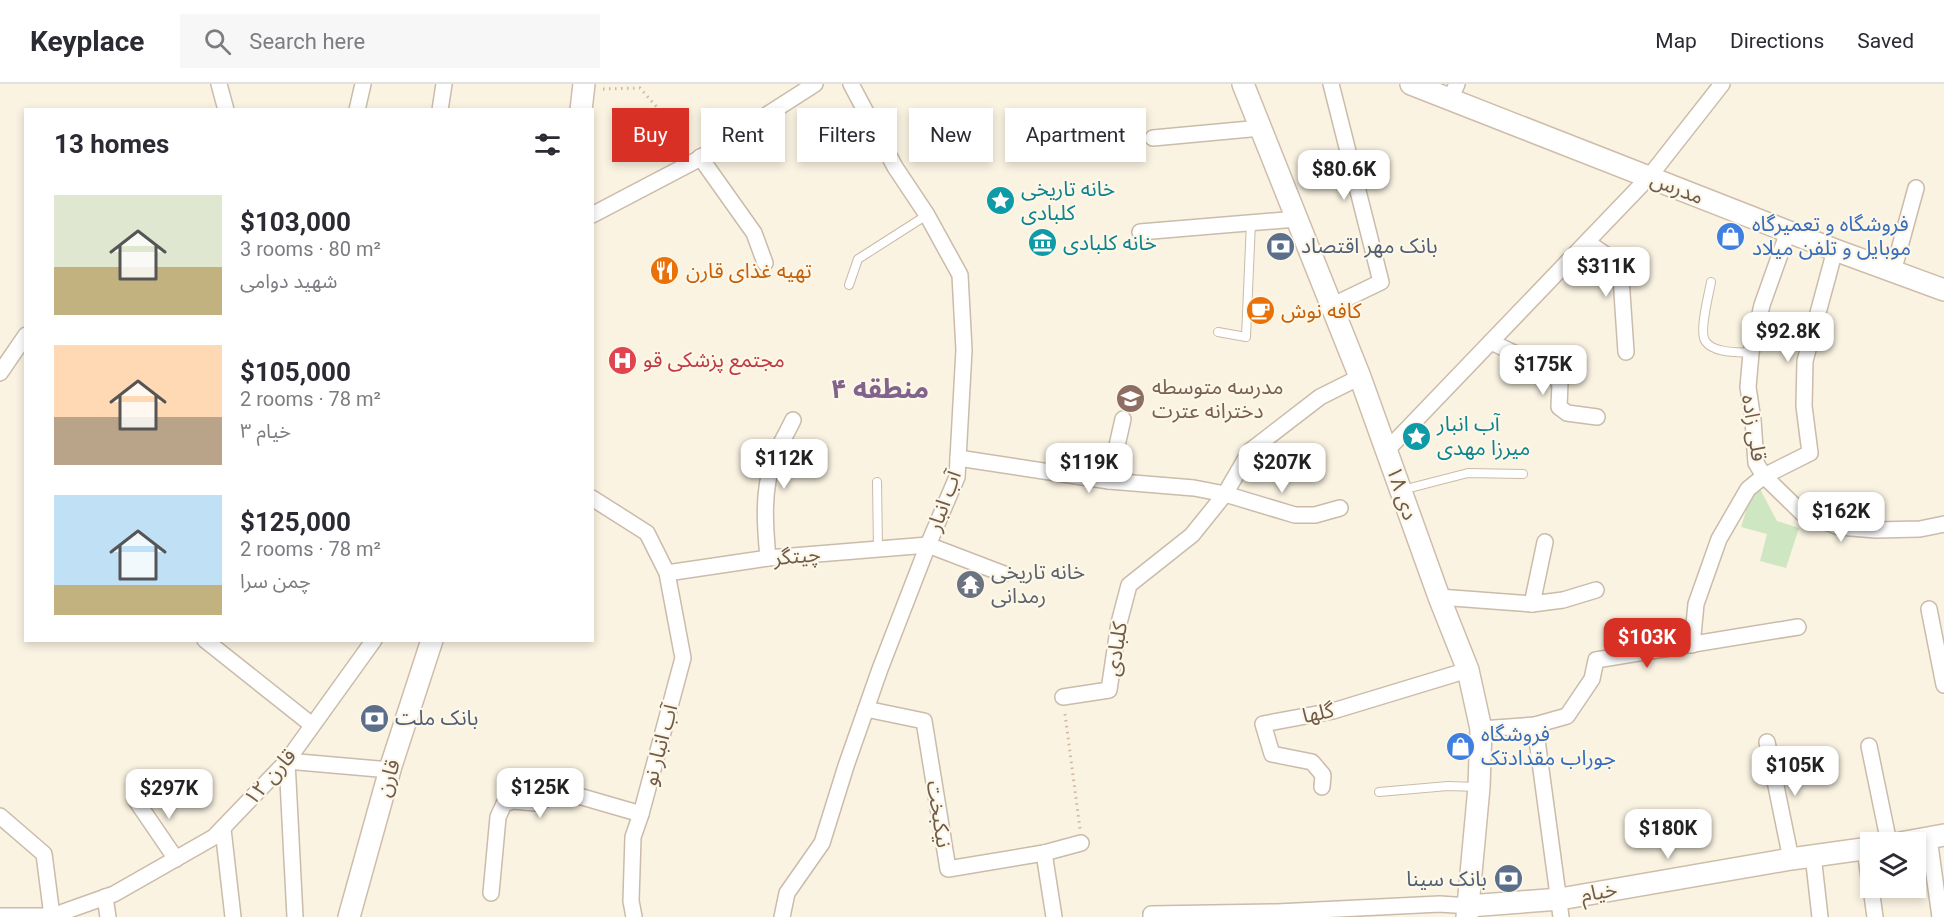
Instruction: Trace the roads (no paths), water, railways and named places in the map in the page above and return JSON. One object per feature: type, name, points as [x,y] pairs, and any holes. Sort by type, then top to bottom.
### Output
[{"type":"main road","name":"۱۸ دی","points":[[1243,84],[1360,377],[1439,597],[1468,670],[1481,729],[1479,787],[1468,911]]},
{"type":"main road","name":"مدرس","points":[[1411,84],[1454,92],[1649,177],[1944,290]]},
{"type":"main road","name":"قارن","points":[[349,917],[390,770],[431,642]]},
{"type":"main road","name":"خیام","points":[[1468,911],[1560,908],[1791,859],[1860,849]]},
{"type":"street","points":[[219,84],[225,108]]},
{"type":"street","points":[[357,108],[363,84]]},
{"type":"street","points":[[440,108],[444,84]]},
{"type":"street","points":[[594,214],[700,157],[815,84]]},
{"type":"street","name":"آب انبار","points":[[782,917],[787,893],[822,843],[866,709],[928,545],[957,477],[964,350],[960,275],[927,215],[895,167],[851,84]]},
{"type":"street","points":[[1331,84],[1381,282],[1331,306]]},
{"type":"street","points":[[1387,450],[1649,177],[1722,84]]},
{"type":"street","points":[[1153,138],[1261,128]]},
{"type":"street","points":[[700,157],[754,233],[765,263]]},
{"type":"street","points":[[1893,272],[1916,188]]},
{"type":"street","points":[[1140,232],[1297,219]]},
{"type":"street","name":"قلی زاده","points":[[1692,645],[1696,604],[1719,539],[1748,489],[1764,476],[1755,463],[1748,387],[1751,353],[1762,305],[1788,232]]},
{"type":"street","points":[[1587,242],[1615,261],[1621,278],[1626,352]]},
{"type":"street","points":[[1835,250],[1805,361],[1804,406],[1810,453],[1764,476],[1802,513],[1839,527],[1876,530],[1920,529],[1944,524]]},
{"type":"street","points":[[2,363],[24,337]]},
{"type":"street","points":[[1491,342],[1545,368],[1560,383],[1559,407],[1567,413],[1596,417]]},
{"type":"street","points":[[1225,494],[1250,451],[1320,397],[1360,377]]},
{"type":"street","points":[[1109,481],[1122,419]]},
{"type":"street","points":[[768,558],[764,522],[768,482],[774,459],[793,420]]},
{"type":"street","points":[[958,458],[1109,481],[1194,488],[1225,494],[1295,515],[1315,515],[1340,508]]},
{"type":"street","name":"کلبادی","points":[[1063,697],[1109,690],[1119,623],[1129,585],[1192,535],[1225,494]]},
{"type":"street","name":"آب انبار نو","points":[[594,499],[647,533],[667,573],[683,658],[633,837],[631,900],[634,917]]},
{"type":"street","points":[[1532,604],[1545,542]]},
{"type":"street","points":[[928,545],[1004,574]]},
{"type":"street","name":"چیتگر","points":[[667,573],[768,558],[928,545]]},
{"type":"street","points":[[1439,597],[1532,604],[1563,600],[1596,590]]},
{"type":"street","points":[[1929,609],[1944,685]]},
{"type":"street","points":[[1481,729],[1535,725],[1567,716],[1592,678],[1596,660],[1798,627]]},
{"type":"street","points":[[207,642],[312,726]]},
{"type":"street","name":"قارن ۱۲","points":[[0,916],[52,916],[114,894],[214,837],[287,761],[373,642]]},
{"type":"street","name":"گلها","points":[[1322,787],[1323,775],[1311,762],[1272,754],[1263,724],[1333,711],[1468,670]]},
{"type":"street","name":"نیکبخت","points":[[866,709],[924,721],[948,869],[1044,853]]},
{"type":"street","points":[[1535,725],[1560,908]]},
{"type":"street","points":[[1767,742],[1791,859]]},
{"type":"street","points":[[1869,746],[1887,832]]},
{"type":"street","points":[[295,917],[287,761],[390,770]]},
{"type":"street","points":[[491,893],[498,817],[504,804],[513,801],[535,803],[565,792],[641,814]]},
{"type":"street","points":[[135,799],[176,859]]},
{"type":"street","points":[[0,816],[45,854],[52,916]]},
{"type":"street","points":[[223,829],[233,917]]},
{"type":"street","points":[[1936,837],[1940,917]]},
{"type":"street","points":[[1054,917],[1044,853],[1082,843]]},
{"type":"street","points":[[1813,855],[1821,917]]},
{"type":"street","points":[[105,897],[108,917]]},
{"type":"street","points":[[1872,898],[1875,917]]},
{"type":"street","points":[[1152,917],[1151,914],[1277,912],[1440,904],[1468,911]]},
{"type":"lane","points":[[849,285],[858,260],[927,215]]},
{"type":"lane","points":[[1218,332],[1246,337],[1251,222]]},
{"type":"lane","points":[[1711,282],[1702,335],[1706,344],[1718,349],[1751,353]]},
{"type":"lane","points":[[1401,490],[1468,473],[1523,474]]},
{"type":"lane","points":[[878,482],[878,549]]},
{"type":"lane","points":[[1379,792],[1448,786],[1479,787]]},
{"type":"place","name":"خانه تاریخی کلبادی","points":[[1000,201]]},
{"type":"place","name":"فروشگاه و تعمیرگاه موبایل و تلفن میلاد","points":[[1731,236]]},
{"type":"place","name":"خانه کلبادی","points":[[1042,243]]},
{"type":"place","name":"بانک مهر اقتصاد","points":[[1280,246]]},
{"type":"place","name":"تهیه غذای قارن","points":[[665,271]]},
{"type":"place","name":"کافه نوش","points":[[1260,311]]},
{"type":"place","name":"مجتمع پزشکی قو","points":[[622,360]]},
{"type":"place","name":"مدرسه متوسطه دخترانه عترت","points":[[1131,399]]},
{"type":"place","name":"آب انبار میرزا مهدی","points":[[1416,436]]},
{"type":"place","name":"خانه تاریخی رمدانی","points":[[970,584]]},
{"type":"place","name":"بانک ملت","points":[[374,718]]},
{"type":"place","name":"فروشگاه جوراب مقدادتک","points":[[1460,746]]},
{"type":"place","name":"بانک سینا","points":[[1508,879]]},
{"type":"district","name":"منطقه ۴","points":[[880,389]]}]
